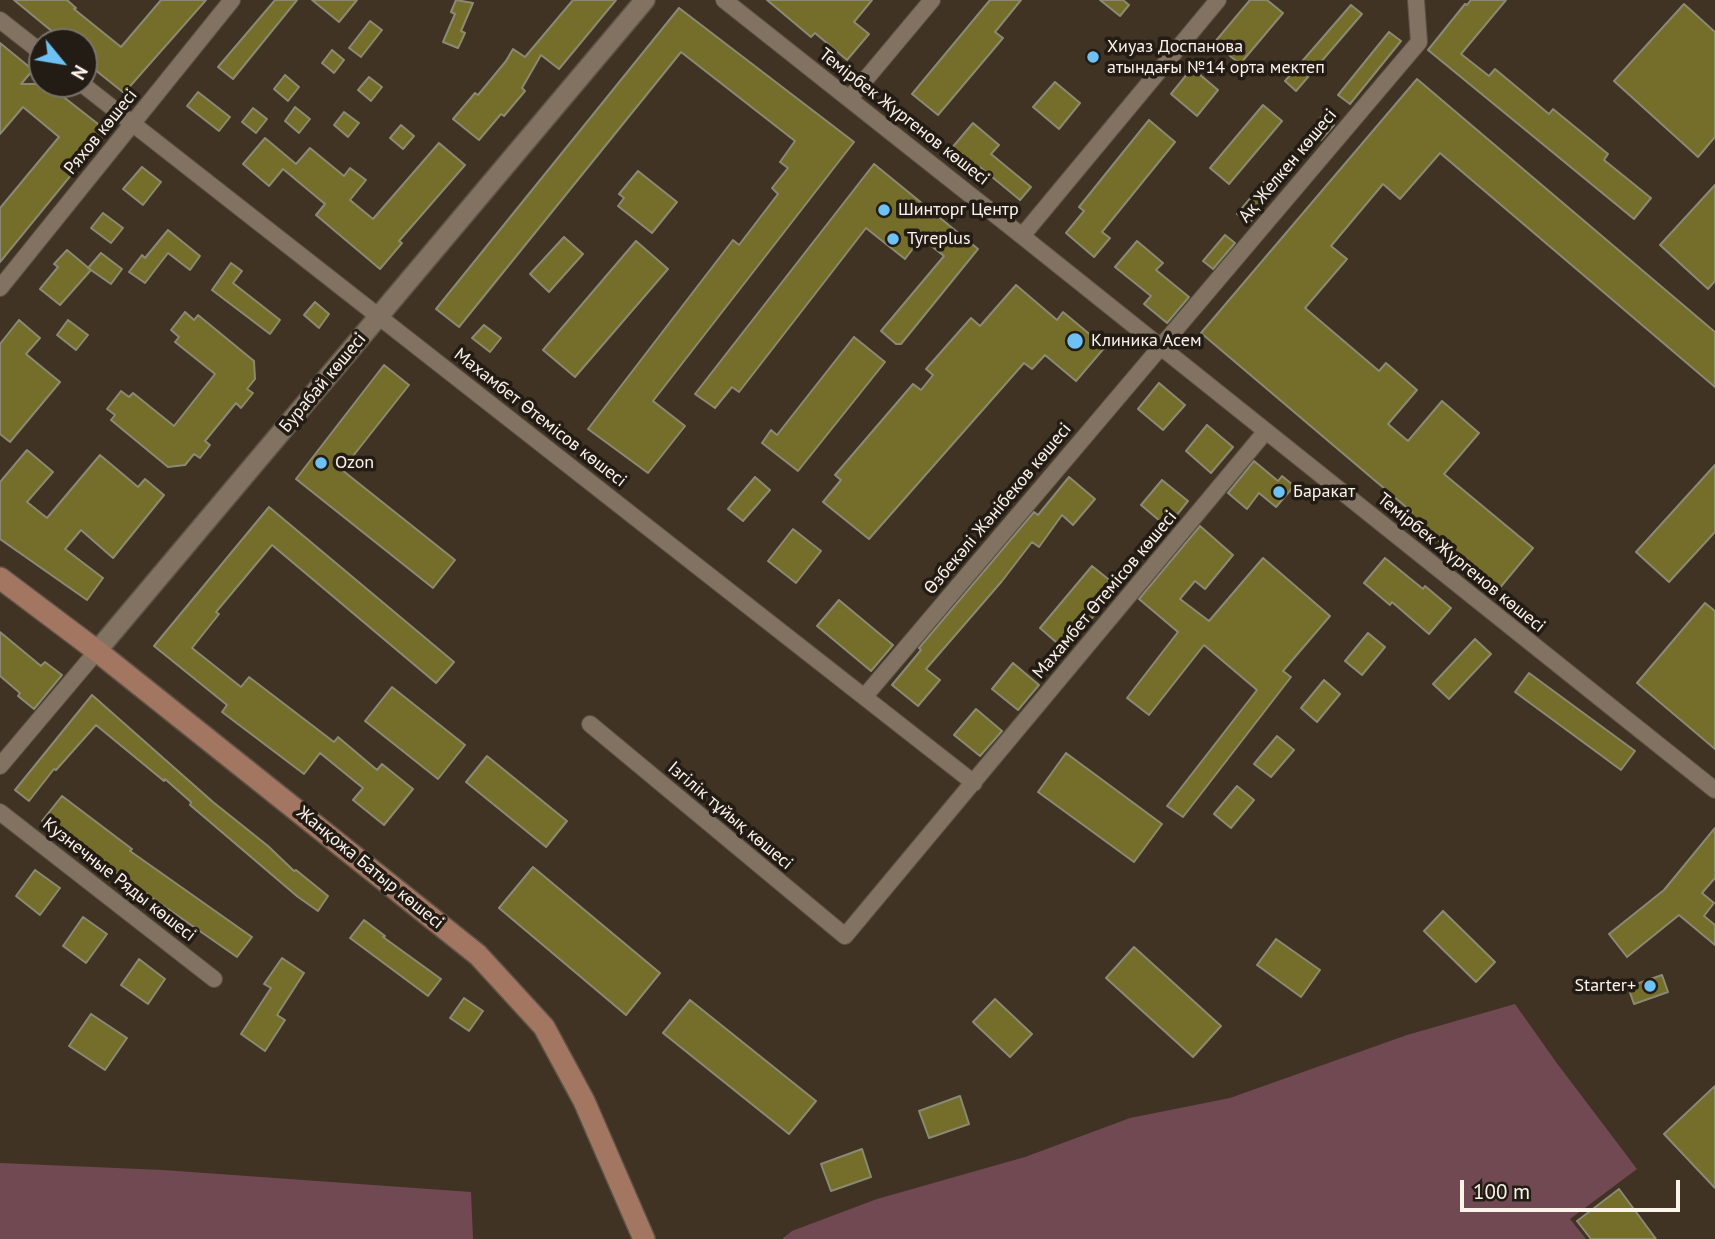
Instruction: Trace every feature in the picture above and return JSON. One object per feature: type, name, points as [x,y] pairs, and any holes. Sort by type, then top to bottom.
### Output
[{"type":"main road","name":"Жанқожа Батыр көшесі","points":[[0,578],[97,651],[478,955],[544,1027],[584,1101],[644,1239]]},
{"type":"street","name":"Ряхов көшесі","points":[[0,288],[232,0]]},
{"type":"street","name":"Бурабай көшесі","points":[[0,766],[645,0]]},
{"type":"street","name":"Темірбек Жүргенов көшесі","points":[[723,0],[850,98],[1159,348],[1715,790]]},
{"type":"street","points":[[850,98],[932,0]]},
{"type":"street","points":[[1023,236],[1218,0]]},
{"type":"street","name":"Ақ Желкен көшесі","points":[[1159,348],[1419,42],[1416,0]]},
{"type":"street","points":[[0,20],[28,42]]},
{"type":"street","name":"Махамбет Өтемісов көшесі","points":[[98,96],[974,783]]},
{"type":"street","name":"Өзбекәлі Жәнібеков көшесі","points":[[865,696],[1159,348]]},
{"type":"street","name":"Махамбет Өтемісов көшесі","points":[[845,936],[1266,431]]},
{"type":"street","name":"Ізгілік тұйық көшесі","points":[[590,724],[845,936]]},
{"type":"street","name":"Кузнечные Ряды көшесі","points":[[0,812],[214,979]]},
{"type":"shaded area","points":[[1515,1004],[1637,1169],[1570,1219],[1586,1239],[782,1239],[792,1231],[877,1199],[1025,1157],[1130,1118],[1230,1098],[1407,1035]]},
{"type":"shaded area","points":[[0,1163],[163,1170],[471,1192],[473,1239],[0,1239]]},
{"type":"building","points":[[14,0],[67,0],[98,28],[48,28]]},
{"type":"building","points":[[161,0],[206,0],[124,93],[98,72],[98,28],[121,47]]},
{"type":"building","points":[[275,0],[297,0],[233,79],[218,67]]},
{"type":"building","points":[[312,0],[357,0],[339,22]]},
{"type":"building","points":[[456,0],[473,3],[461,31],[465,33],[458,48],[443,42],[455,14],[451,12]]},
{"type":"building","points":[[573,0],[616,0],[559,69],[541,55],[522,88],[525,91],[479,140],[453,119],[475,93],[478,95],[513,49],[525,57]]},
{"type":"building","points":[[767,0],[872,0],[854,22],[869,34],[847,60],[815,33],[811,37]]},
{"type":"building","points":[[990,0],[1021,0],[995,32],[1003,38],[938,115],[912,94]]},
{"type":"building","points":[[1100,0],[1123,0],[1129,5],[1120,16]]},
{"type":"building","points":[[1250,0],[1267,0],[1283,13],[1240,64],[1214,43]]},
{"type":"building","points":[[1471,0],[1506,0],[1461,54],[1489,76],[1495,69],[1549,114],[1553,109],[1608,154],[1604,160],[1651,198],[1634,219],[1428,50]]},
{"type":"building","points":[[1684,4],[1715,32],[1715,137],[1698,157],[1614,81]]},
{"type":"building","points":[[1351,5],[1362,14],[1296,91],[1285,81]]},
{"type":"building","points":[[679,8],[854,142],[653,401],[685,426],[648,473],[588,429],[733,240],[739,245],[778,194],[772,188],[788,168],[780,162],[795,141],[681,52],[459,327],[436,309]]},
{"type":"building","points":[[370,21],[382,30],[361,57],[349,48]]},
{"type":"building","points":[[1389,32],[1401,41],[1350,104],[1338,95]]},
{"type":"building","points":[[0,43],[28,66],[28,76],[21,84],[28,84],[28,98],[65,98],[107,131],[0,262],[0,208],[59,137],[23,107],[0,134]]},
{"type":"building","points":[[332,50],[344,60],[334,73],[322,63]]},
{"type":"building","points":[[1192,68],[1218,90],[1197,116],[1171,94]]},
{"type":"building","points":[[285,75],[299,87],[288,101],[274,89]]},
{"type":"building","points":[[369,77],[382,87],[371,101],[358,90]]},
{"type":"building","points":[[1417,79],[1715,332],[1715,387],[1440,153],[1400,199],[1383,184],[1331,246],[1347,259],[1305,308],[1379,371],[1386,363],[1417,390],[1388,424],[1408,441],[1442,401],[1479,433],[1444,474],[1533,548],[1498,590],[1409,516],[1412,512],[1201,333]]},
{"type":"building","points":[[1055,82],[1080,103],[1059,129],[1033,107]]},
{"type":"building","points":[[198,92],[230,117],[219,131],[187,106]]},
{"type":"building","points":[[1263,105],[1282,121],[1229,184],[1210,168]]},
{"type":"building","points":[[295,107],[310,119],[299,133],[285,121]]},
{"type":"building","points":[[253,108],[267,119],[256,133],[242,122]]},
{"type":"building","points":[[344,112],[359,123],[348,137],[334,125]]},
{"type":"building","points":[[1323,115],[1334,125],[1321,140],[1310,131]]},
{"type":"building","points":[[1149,120],[1175,142],[1102,232],[1110,238],[1094,257],[1066,233],[1084,211],[1079,207]]},
{"type":"building","points":[[973,123],[999,145],[991,154],[1031,187],[1020,200],[980,167],[977,171],[951,149]]},
{"type":"building","points":[[401,125],[414,136],[403,149],[390,138]]},
{"type":"building","points":[[265,138],[296,164],[310,148],[344,176],[350,168],[366,180],[350,200],[373,219],[439,143],[465,165],[399,241],[402,243],[380,269],[316,215],[325,204],[283,169],[269,186],[243,164]]},
{"type":"building","points":[[874,164],[978,249],[901,344],[896,344],[881,331],[944,256],[921,238],[905,259],[866,228],[739,392],[732,387],[715,408],[695,394]]},
{"type":"building","points":[[142,167],[161,182],[143,205],[123,189]]},
{"type":"building","points":[[638,171],[677,202],[652,233],[618,206],[624,198],[619,194]]},
{"type":"building","points":[[1264,182],[1275,192],[1249,223],[1237,214]]},
{"type":"building","points":[[1715,185],[1715,281],[1708,289],[1660,245]]},
{"type":"building","points":[[103,213],[123,228],[111,243],[91,228]]},
{"type":"building","points":[[168,230],[200,256],[190,270],[168,253],[145,283],[129,272],[142,255],[145,258]]},
{"type":"building","points":[[1225,235],[1235,243],[1213,269],[1203,261]]},
{"type":"building","points":[[564,237],[583,254],[549,292],[530,274]]},
{"type":"building","points":[[636,241],[668,269],[575,377],[543,350]]},
{"type":"building","points":[[1137,241],[1163,263],[1156,270],[1189,297],[1167,323],[1144,304],[1151,296],[1115,267]]},
{"type":"building","points":[[67,250],[91,270],[60,305],[40,289],[58,267],[54,264]]},
{"type":"building","points":[[101,253],[122,269],[111,284],[88,268]]},
{"type":"building","points":[[231,263],[242,271],[233,283],[280,320],[270,334],[212,290]]},
{"type":"building","points":[[1016,285],[1057,320],[1063,312],[1105,347],[1076,381],[1045,355],[1032,369],[1024,363],[869,539],[823,502],[841,480],[835,475],[913,384],[921,390],[933,375],[926,369],[971,318],[980,326]]},
{"type":"building","points":[[315,302],[329,314],[319,328],[304,315]]},
{"type":"building","points":[[185,312],[194,320],[198,315],[254,361],[255,379],[247,389],[253,393],[241,408],[236,403],[205,441],[210,445],[200,458],[194,454],[185,465],[168,467],[111,420],[115,415],[107,409],[121,391],[129,397],[133,393],[174,426],[215,374],[175,342],[179,337],[171,330]]},
{"type":"building","points":[[19,320],[40,338],[26,354],[60,382],[10,442],[0,434],[0,344]]},
{"type":"building","points":[[68,320],[88,335],[76,350],[57,335]]},
{"type":"building","points":[[484,325],[501,338],[490,352],[472,338]]},
{"type":"building","points":[[854,337],[885,362],[798,471],[762,443],[771,430],[777,435]]},
{"type":"building","points":[[384,365],[409,385],[342,470],[455,560],[433,588],[296,479]]},
{"type":"building","points":[[1159,383],[1185,405],[1163,430],[1138,409]]},
{"type":"building","points":[[1207,425],[1233,447],[1211,473],[1186,451]]},
{"type":"building","points":[[27,450],[53,472],[27,502],[47,518],[100,455],[138,487],[145,479],[164,495],[113,558],[81,530],[65,549],[103,578],[87,600],[0,539],[0,482]]},
{"type":"building","points":[[1254,461],[1278,481],[1282,476],[1294,486],[1276,507],[1259,493],[1247,509],[1228,493]]},
{"type":"building","points":[[1715,465],[1715,532],[1669,582],[1636,552]]},
{"type":"building","points":[[755,477],[770,490],[743,521],[728,509]]},
{"type":"building","points":[[1069,477],[1095,499],[1073,525],[1062,515],[1039,547],[1032,542],[926,669],[940,680],[918,706],[892,685],[921,650],[919,648],[1034,512],[1038,515]]},
{"type":"building","points":[[1162,480],[1188,501],[1167,527],[1141,505]]},
{"type":"building","points":[[269,507],[454,662],[436,683],[272,545],[216,612],[219,614],[192,648],[241,687],[249,677],[334,742],[338,737],[377,770],[382,764],[413,789],[384,825],[353,800],[363,788],[320,753],[304,774],[222,712],[227,705],[154,646]]},
{"type":"building","points":[[1200,526],[1233,555],[1205,589],[1195,581],[1180,599],[1209,621],[1263,558],[1330,616],[1283,671],[1291,677],[1183,817],[1167,806],[1257,690],[1204,645],[1149,715],[1127,698],[1178,632],[1139,599]]},
{"type":"building","points":[[793,529],[821,551],[796,583],[768,561]]},
{"type":"building","points":[[1385,558],[1451,608],[1429,634],[1392,602],[1390,605],[1364,583]]},
{"type":"building","points":[[1092,566],[1118,587],[1065,650],[1040,628]]},
{"type":"building","points":[[839,600],[893,645],[871,671],[817,626]]},
{"type":"building","points":[[1705,603],[1715,611],[1715,749],[1637,683]]},
{"type":"building","points":[[0,632],[41,666],[45,662],[62,675],[34,709],[0,676]]},
{"type":"building","points":[[1368,633],[1385,647],[1362,675],[1345,661]]},
{"type":"building","points":[[1475,639],[1491,654],[1449,699],[1433,684]]},
{"type":"building","points":[[1013,663],[1039,685],[1018,710],[992,689]]},
{"type":"building","points":[[1529,673],[1635,751],[1621,770],[1515,692]]},
{"type":"building","points":[[1324,680],[1340,694],[1317,722],[1301,708]]},
{"type":"building","points":[[392,687],[465,745],[438,779],[365,721]]},
{"type":"building","points":[[92,695],[294,871],[328,896],[318,911],[190,805],[191,802],[165,779],[164,781],[96,725],[56,770],[54,769],[29,801],[15,790]]},
{"type":"building","points":[[976,709],[1002,731],[980,756],[954,735]]},
{"type":"building","points":[[1277,736],[1294,750],[1271,777],[1254,764]]},
{"type":"building","points":[[1066,753],[1162,824],[1134,862],[1038,792]]},
{"type":"building","points":[[487,756],[567,821],[546,847],[466,782]]},
{"type":"building","points":[[1237,786],[1254,800],[1231,828],[1214,814]]},
{"type":"building","points":[[62,796],[132,849],[130,851],[252,937],[237,957],[42,821]]},
{"type":"building","points":[[1715,828],[1715,878],[1702,893],[1714,903],[1704,916],[1715,925],[1715,945],[1679,915],[1627,957],[1609,934],[1664,890]]},
{"type":"building","points":[[533,867],[660,973],[626,1015],[499,908]]},
{"type":"building","points":[[35,870],[60,888],[40,915],[16,896]]},
{"type":"building","points":[[1443,911],[1495,962],[1476,982],[1424,931]]},
{"type":"building","points":[[83,917],[107,934],[86,963],[63,946]]},
{"type":"building","points":[[364,920],[441,979],[428,996],[350,938]]},
{"type":"building","points":[[1276,939],[1320,970],[1301,997],[1257,965]]},
{"type":"building","points":[[1134,947],[1221,1026],[1193,1057],[1106,978]]},
{"type":"building","points":[[282,958],[304,973],[277,1015],[285,1020],[265,1051],[241,1034],[271,988],[264,984]]},
{"type":"building","points":[[139,959],[165,979],[148,1004],[121,985]]},
{"type":"building","points":[[1662,975],[1668,992],[1634,1004],[1628,987]]},
{"type":"building","points":[[464,998],[483,1011],[469,1031],[450,1018]]},
{"type":"building","points":[[995,999],[1032,1034],[1010,1057],[973,1022]]},
{"type":"building","points":[[690,1000],[816,1101],[789,1134],[663,1033]]},
{"type":"building","points":[[91,1014],[127,1038],[105,1070],[69,1046]]},
{"type":"building","points":[[1715,1086],[1715,1188],[1664,1134]]},
{"type":"building","points":[[960,1096],[969,1124],[929,1138],[919,1111]]},
{"type":"building","points":[[862,1149],[871,1177],[831,1191],[821,1164]]},
{"type":"building","points":[[1619,1189],[1656,1239],[1591,1239],[1577,1221]]},
{"type":"place","name":"Хиуаз Доспанова атындағы №14 орта мектеп","points":[[1093,57]]},
{"type":"place","name":"Шинторг Центр","points":[[884,210]]},
{"type":"place","name":"Tyreplus","points":[[893,239]]},
{"type":"place","name":"Клиника Асем","points":[[1075,341]]},
{"type":"place","name":"Ozon","points":[[321,463]]},
{"type":"place","name":"Баракат","points":[[1279,492]]},
{"type":"place","name":"Starter+","points":[[1650,986]]}]
